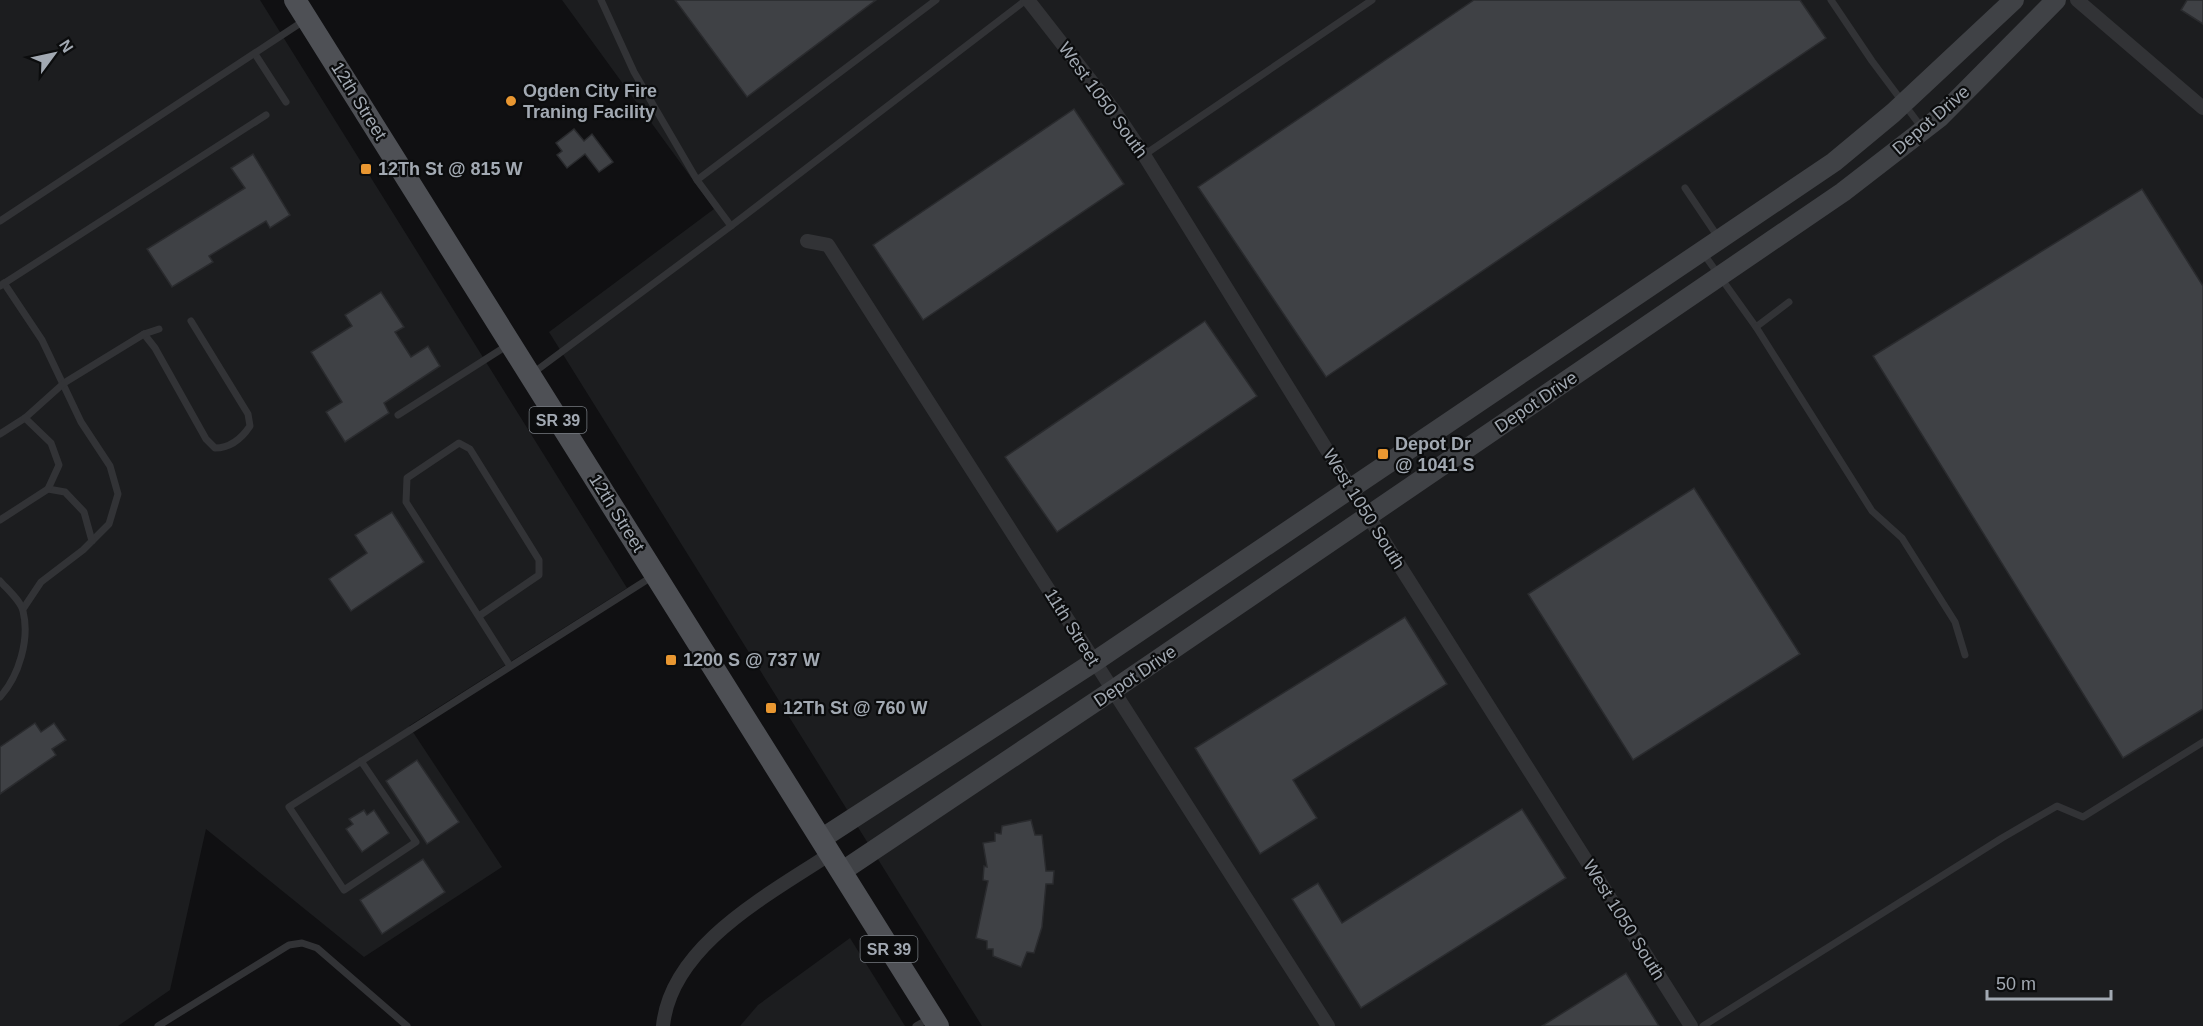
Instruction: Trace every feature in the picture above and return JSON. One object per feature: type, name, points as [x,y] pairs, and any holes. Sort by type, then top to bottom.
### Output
[{"type":"main road","name":"Depot Drive","points":[[831,855],[1094,662],[1834,162],[1904,104],[2014,0]]},
{"type":"main road","name":"Depot Drive","points":[[831,855],[1113,690],[1843,192],[1940,117],[2056,0]]},
{"type":"main road","name":"12th Street","points":[[301,9],[831,855],[929,1023]]},
{"type":"street","name":"West 1050 South","points":[[1027,0],[1113,109],[1144,155],[1351,489],[1691,1026]]},
{"type":"street","points":[[2077,0],[2203,108]]},
{"type":"street","name":"11th Street","points":[[807,241],[828,245],[1328,1026]]},
{"type":"street","name":"Depot Drive","points":[[663,1026],[671,993],[687,968],[711,939],[737,916],[831,855]]},
{"type":"lane","points":[[601,0],[634,72],[697,180],[730,226]]},
{"type":"lane","points":[[697,180],[936,0]]},
{"type":"lane","points":[[530,375],[1027,0]]},
{"type":"lane","points":[[1144,155],[1372,0]]},
{"type":"lane","points":[[1831,0],[1872,61],[1924,130]]},
{"type":"lane","points":[[0,221],[255,54],[301,9]]},
{"type":"lane","points":[[255,54],[286,102]]},
{"type":"lane","points":[[0,697],[10,686],[24,645],[23,609],[41,582],[92,541],[109,524],[118,494],[110,466],[81,422],[42,340],[2,284],[266,115]]},
{"type":"lane","points":[[1685,188],[1719,240]]},
{"type":"lane","points":[[1702,252],[1756,327],[1872,511],[1902,538],[1955,622],[1965,655]]},
{"type":"lane","points":[[1756,327],[1789,302]]},
{"type":"lane","points":[[144,334],[155,348],[206,439],[215,448],[224,448],[244,435],[250,426],[248,414],[191,321]]},
{"type":"lane","points":[[0,434],[25,418],[64,384],[144,334],[159,329]]},
{"type":"lane","points":[[398,415],[510,343]]},
{"type":"lane","points":[[0,520],[48,489],[59,465],[51,443],[25,418]]},
{"type":"lane","points":[[478,616],[539,575],[539,560],[470,449],[459,443],[406,478],[406,502],[478,616],[510,666]]},
{"type":"lane","points":[[48,489],[65,492],[84,512],[92,541]]},
{"type":"lane","points":[[361,761],[416,842],[344,890],[289,807],[361,761],[510,666],[655,574]]},
{"type":"lane","points":[[0,581],[23,609]]},
{"type":"lane","points":[[1703,1026],[2010,833],[2057,806],[2083,817],[2203,742]]},
{"type":"lane","points":[[158,1026],[289,945],[302,943],[317,948],[407,1026]]},
{"type":"shaded area","points":[[0,0],[260,0],[627,588],[409,726],[502,867],[364,957],[206,829],[170,990],[118,1026],[0,1026]]},
{"type":"shaded area","points":[[562,0],[2203,0],[2203,1026],[982,1026],[549,332],[714,209]]},
{"type":"shaded area","points":[[850,938],[905,1026],[740,1026],[758,1005]]},
{"type":"building","points":[[675,0],[876,0],[747,97]]},
{"type":"building","points":[[1474,0],[1800,0],[1826,38],[1326,377],[1198,187]]},
{"type":"building","points":[[2187,0],[2203,0],[2203,24],[2181,10]]},
{"type":"building","points":[[1074,109],[1124,184],[923,320],[873,245]]},
{"type":"building","points":[[574,129],[584,141],[592,134],[613,162],[599,172],[585,154],[567,168],[557,155],[562,151],[556,143]]},
{"type":"building","points":[[253,154],[290,215],[270,228],[266,221],[209,256],[213,262],[172,287],[147,249],[245,188],[231,168]]},
{"type":"building","points":[[2142,189],[2203,286],[2203,709],[2123,758],[1873,356]]},
{"type":"building","points":[[381,292],[404,327],[395,332],[411,357],[428,346],[440,366],[384,403],[389,413],[345,442],[326,412],[342,402],[311,352],[352,326],[345,315]]},
{"type":"building","points":[[1205,321],[1257,396],[1057,532],[1005,457]]},
{"type":"building","points":[[1694,488],[1800,654],[1633,760],[1528,594]]},
{"type":"building","points":[[392,512],[424,562],[351,611],[329,579],[367,553],[355,535]]},
{"type":"building","points":[[1405,617],[1447,684],[1293,780],[1317,818],[1260,854],[1195,748]]},
{"type":"building","points":[[35,723],[41,732],[54,723],[66,740],[52,749],[56,755],[0,794],[0,747]]},
{"type":"building","points":[[417,760],[459,822],[427,844],[386,781]]},
{"type":"building","points":[[1522,809],[1566,878],[1361,1008],[1292,899],[1318,883],[1342,923]]},
{"type":"building","points":[[364,810],[367,815],[374,810],[389,833],[362,852],[346,829],[353,824],[349,819]]},
{"type":"building","points":[[1031,820],[1035,835],[1042,835],[1046,871],[1054,871],[1053,884],[1046,884],[1042,927],[1034,953],[1027,952],[1021,967],[993,956],[993,949],[987,949],[987,941],[976,938],[988,881],[983,880],[984,866],[987,867],[983,843],[995,841],[995,833],[1001,834],[1002,826]]},
{"type":"building","points":[[423,859],[445,892],[382,934],[360,900]]},
{"type":"building","points":[[1626,973],[1659,1026],[1542,1026]]},
{"type":"place","name":"Ogden City Fire Traning Facility","points":[[511,101]]},
{"type":"place","name":"12Th St @ 815 W","points":[[366,169]]},
{"type":"place","name":"Depot Dr @ 1041 S","points":[[1383,454]]},
{"type":"place","name":"1200 S @ 737 W","points":[[671,660]]},
{"type":"place","name":"12Th St @ 760 W","points":[[771,708]]}]
